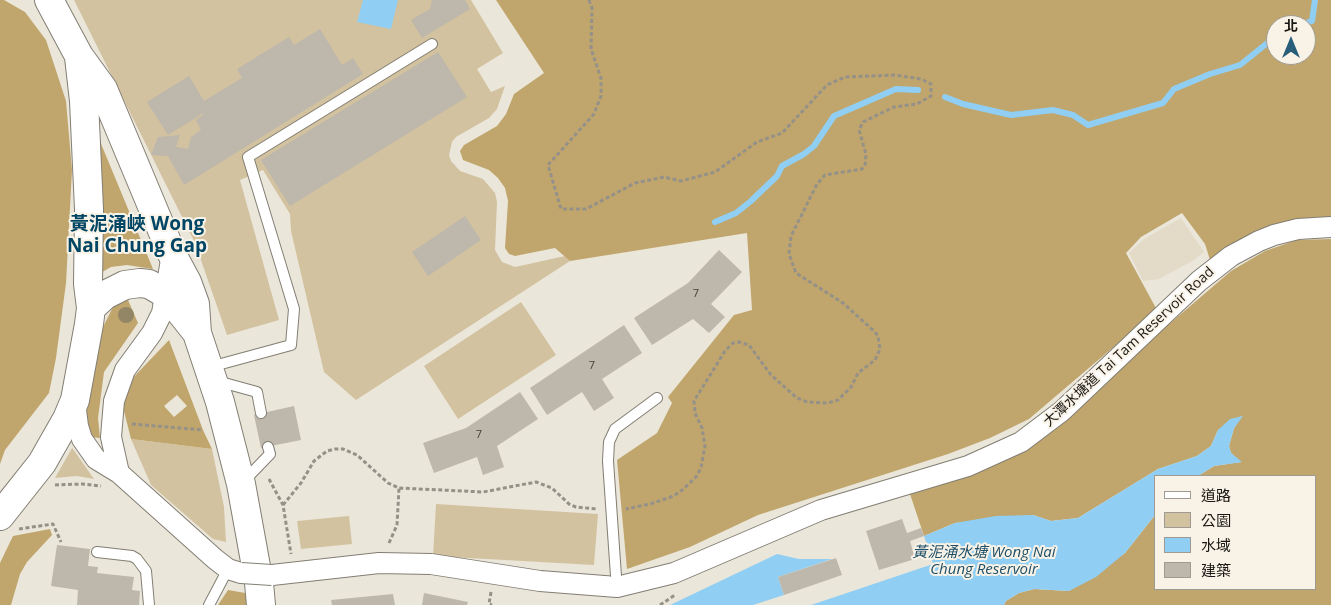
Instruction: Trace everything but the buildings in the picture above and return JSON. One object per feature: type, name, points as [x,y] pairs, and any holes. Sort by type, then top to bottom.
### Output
[{"type":"main road","points":[[49,0],[79,56],[103,89],[195,304],[197,334],[253,483],[261,605]]},
{"type":"main road","points":[[7,518],[58,436],[75,400],[91,308],[88,284],[89,209],[85,111],[79,56]]},
{"type":"main road","points":[[91,308],[112,291],[132,284],[149,284],[166,294],[197,334]]},
{"type":"street","name":"大潭水塘道 Tai Tam Reservoir Road","points":[[234,571],[272,575],[379,563],[431,564],[540,581],[617,582],[674,573],[821,510],[968,466],[1006,450],[1051,421],[1199,281],[1231,256],[1259,240],[1274,235],[1298,229],[1331,227]]},
{"type":"street","points":[[112,480],[111,437],[114,401],[125,370],[152,334],[162,313],[172,254]]},
{"type":"street","points":[[75,400],[78,426],[84,444],[112,480],[234,571]]},
{"type":"lane","points":[[211,374],[291,345],[294,309],[248,157],[432,44]]},
{"type":"lane","points":[[211,374],[256,392],[261,413]]},
{"type":"lane","points":[[617,582],[608,461],[609,442],[615,430],[657,398]]},
{"type":"lane","points":[[253,483],[270,454],[268,447]]},
{"type":"lane","points":[[97,552],[132,556],[137,559],[146,571],[149,605]]},
{"type":"lane","points":[[209,605],[234,571]]},
{"type":"path","points":[[589,0],[592,8],[591,49],[601,78],[601,96],[594,114],[548,165],[561,209],[586,209],[635,183],[664,177],[681,181],[714,172],[757,142],[782,133],[827,85],[845,77],[895,75],[922,79],[931,84],[931,96],[917,104],[894,107],[863,122],[859,130],[866,154],[865,166],[825,175],[817,184],[791,236],[789,254],[796,273],[843,303],[874,331],[878,336],[880,349],[875,360],[858,373],[851,387],[842,397],[828,403],[813,403],[797,398],[771,375],[749,345],[739,342],[733,343],[725,351],[694,401],[695,413],[702,428],[705,446],[703,462],[696,477],[680,492],[666,499],[640,507],[620,508]]},
{"type":"path","points":[[126,423],[203,430]]},
{"type":"path","points":[[283,505],[301,483],[314,461],[327,451],[343,449],[357,455],[388,483],[399,488],[483,492],[536,482],[552,488],[569,504],[576,507],[603,508]]},
{"type":"path","points":[[253,483],[271,477],[283,505],[294,574]]},
{"type":"path","points":[[54,485],[112,480]]},
{"type":"path","points":[[379,563],[398,525],[399,488]]},
{"type":"path","points":[[7,518],[18,529],[53,524],[61,542]]},
{"type":"shaded area","points":[[0,0],[4,0],[25,12],[46,40],[66,101],[72,170],[66,283],[56,358],[49,393],[5,450],[0,464]]},
{"type":"shaded area","points":[[496,0],[1331,0],[1331,219],[1210,260],[1205,244],[1182,213],[1141,237],[1126,253],[1157,310],[1029,419],[990,438],[948,454],[758,515],[690,547],[627,569],[617,460],[657,433],[672,403],[668,397],[734,315],[752,310],[747,233],[570,261],[555,248],[515,256],[509,254],[505,248],[508,201],[505,188],[489,170],[463,160],[460,151],[464,145],[497,126],[506,114],[514,94],[544,73]]},
{"type":"shaded area","points":[[92,122],[153,269],[127,265],[111,267],[97,275]]},
{"type":"shaded area","points":[[1181,218],[1204,252],[1194,260],[1159,279],[1143,281],[1129,253],[1144,239]]},
{"type":"shaded area","points":[[1331,239],[1331,605],[1004,605],[1006,601],[1019,593],[1034,589],[1069,591],[1125,553],[1154,516],[1154,590],[1316,590],[1316,475],[1200,475],[1214,466],[1241,462],[1231,453],[1229,446],[1234,428],[1242,416],[1218,430],[1211,446],[1197,456],[1158,469],[1078,518],[1051,521],[1033,515],[955,523],[924,536],[908,488],[1040,435],[1231,271],[1265,251],[1297,240]]},
{"type":"shaded area","points":[[128,300],[138,323],[104,372],[98,418],[100,438],[90,437],[86,425],[87,401],[103,327],[114,305]]},
{"type":"shaded area","points":[[169,340],[212,449],[131,439],[122,403],[127,384]],"holes":[[[177,395],[187,406],[174,417],[164,406]]]},
{"type":"shaded area","points":[[50,529],[52,535],[27,562],[20,574],[11,605],[0,605],[0,563],[13,536]]},
{"type":"shaded area","points":[[228,590],[251,594],[252,605],[218,605]]},
{"type":"green space","points":[[74,0],[471,0],[503,53],[477,69],[491,92],[505,86],[497,109],[489,118],[456,137],[452,142],[449,155],[451,161],[460,171],[483,179],[495,193],[497,202],[495,250],[502,262],[515,267],[565,256],[570,261],[356,400],[324,372],[291,231],[290,214],[263,170],[240,180],[279,320],[227,335],[195,243]]},
{"type":"green space","points":[[521,302],[556,355],[458,419],[424,366]]},
{"type":"green space","points":[[131,439],[212,449],[224,507],[226,542],[213,539],[151,485]]},
{"type":"green space","points":[[72,448],[94,479],[77,476],[55,478]]},
{"type":"green space","points":[[436,504],[598,514],[594,565],[433,556]]},
{"type":"green space","points":[[349,516],[352,544],[301,549],[297,521]]},
{"type":"water","points":[[363,0],[398,0],[391,29],[357,22]]},
{"type":"water","name":"黃泥涌水塘 Wong Nai Chung Reservoir","points":[[1243,416],[1234,428],[1229,446],[1231,453],[1242,462],[1214,466],[1200,475],[1154,475],[1154,516],[1125,553],[1096,577],[1069,591],[1034,589],[1019,593],[1006,601],[1004,605],[811,605],[933,564],[924,536],[955,523],[996,516],[1033,515],[1051,521],[1078,518],[1158,469],[1197,456],[1211,446],[1218,430],[1230,419]]},
{"type":"water","points":[[777,554],[799,559],[832,559],[778,577],[784,595],[753,605],[670,605]]},
{"type":"waterway","points":[[1313,15],[1315,0]]},
{"type":"waterway","points":[[945,97],[963,104],[1011,115],[1053,110],[1073,115],[1088,125],[1163,103],[1174,89],[1210,74],[1240,65],[1266,44]]},
{"type":"waterway","points":[[715,222],[736,213],[777,176],[782,166],[814,146],[834,116],[896,89],[918,90]]},
{"type":"district","name":"黃泥涌峽 Wong Nai Chung Gap","points":[[137,236]]}]
